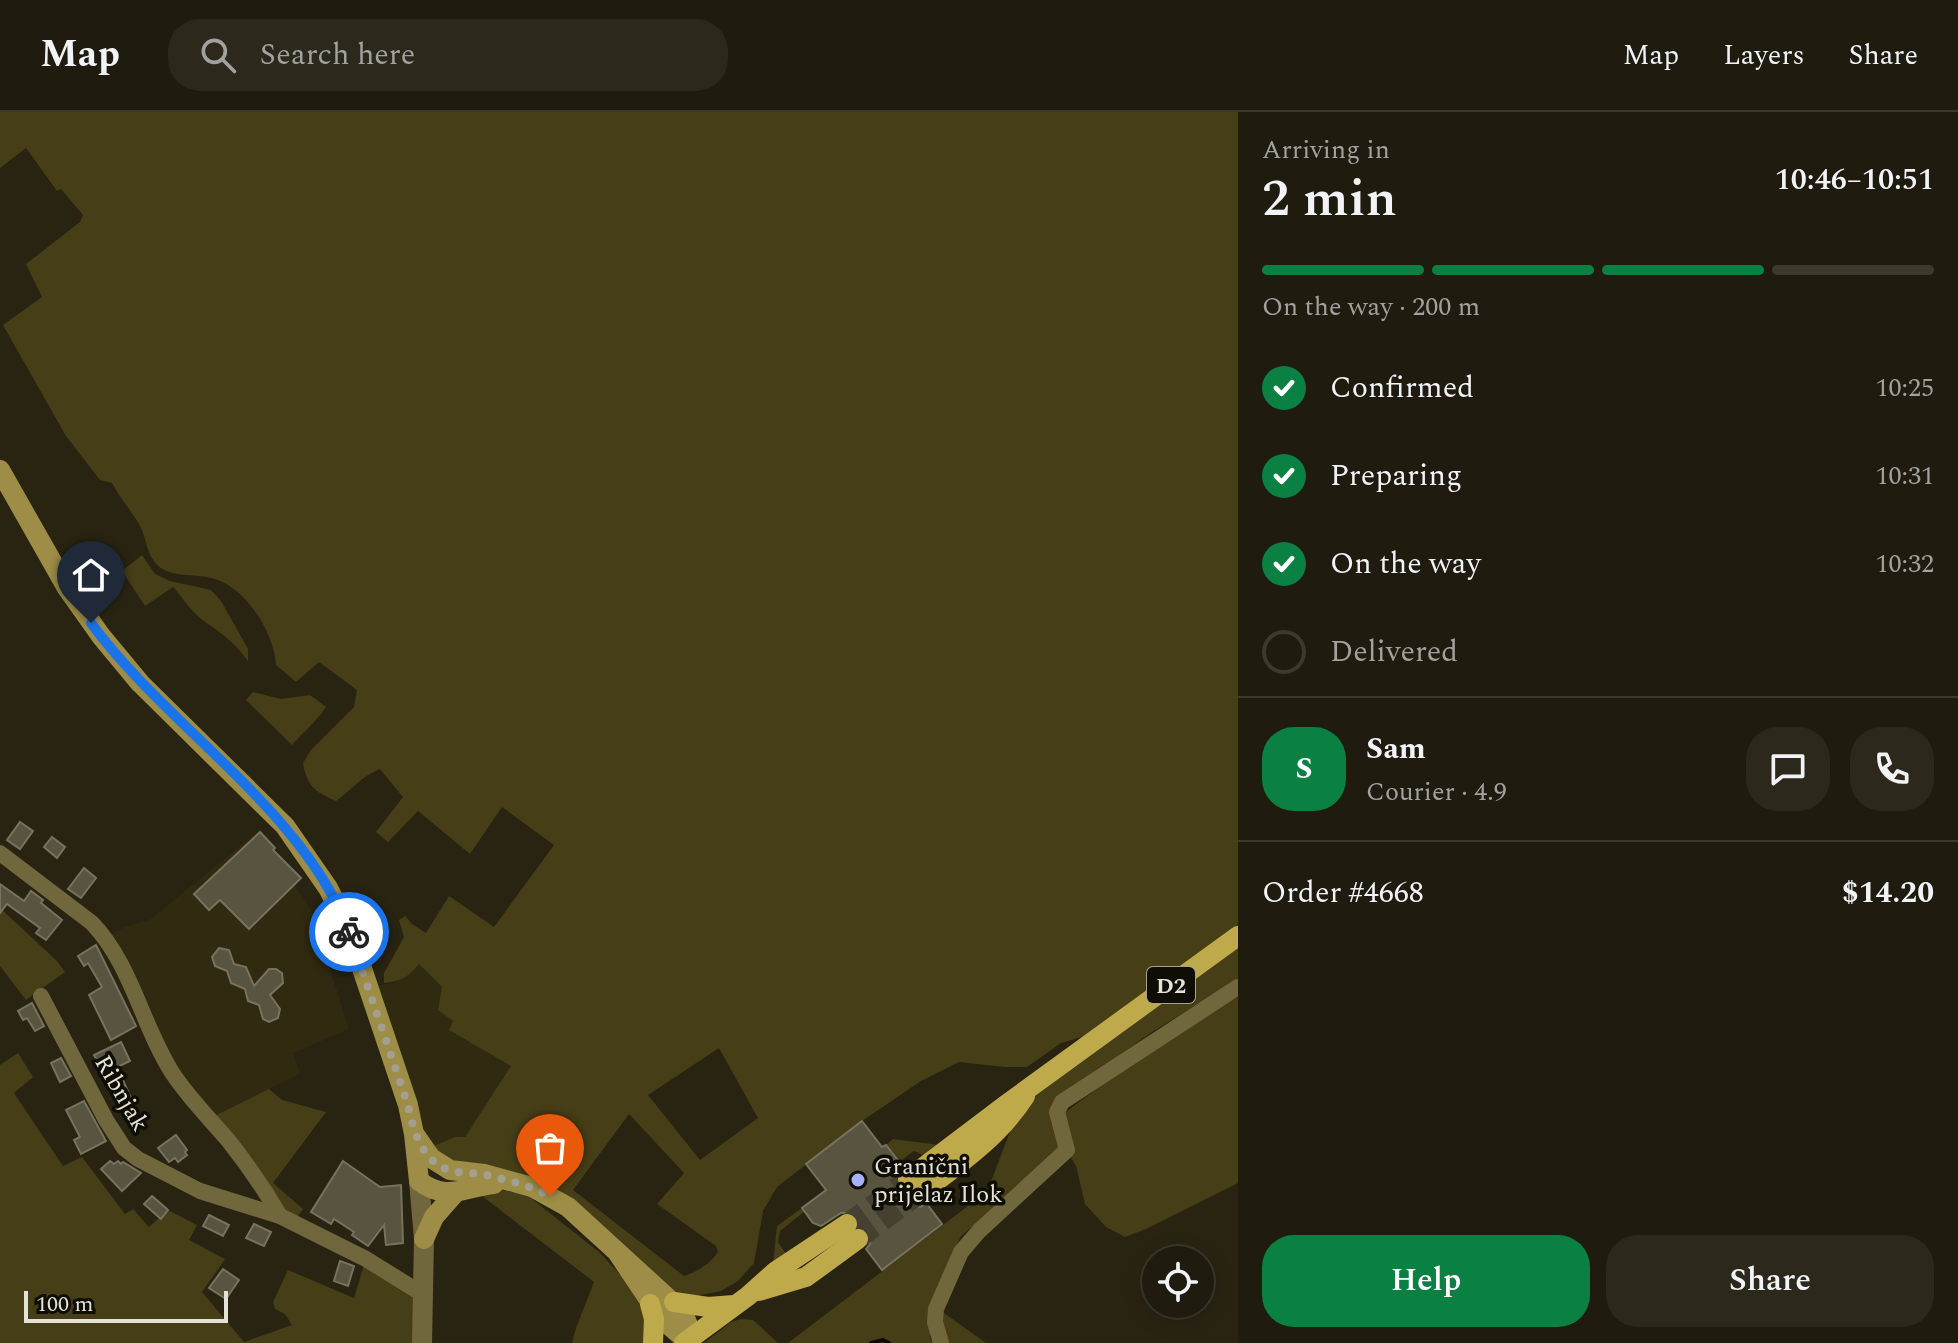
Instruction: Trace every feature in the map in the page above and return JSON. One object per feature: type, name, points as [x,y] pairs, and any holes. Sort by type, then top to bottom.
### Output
[{"type":"main road","points":[[0,470],[67,588],[108,645],[155,698],[285,826],[328,888],[348,927],[408,1105],[419,1181],[443,1194],[470,1187],[515,1183]]},
{"type":"main road","name":"D2","points":[[914,1186],[1029,1089],[1238,936]]},
{"type":"main road","points":[[414,1134],[431,1158],[450,1170]]},
{"type":"main road","points":[[419,1181],[430,1174],[450,1170],[484,1174],[532,1187],[568,1207],[674,1302],[687,1320],[685,1342]]},
{"type":"main road","points":[[424,1239],[434,1217],[456,1192]]},
{"type":"main road","points":[[685,1342],[743,1300],[777,1284],[806,1277],[852,1232]]},
{"type":"main road","points":[[617,1252],[650,1304],[685,1342]]},
{"type":"main road","points":[[674,1302],[708,1307],[743,1300]]},
{"type":"main road","points":[[650,1304],[654,1319],[653,1343]]},
{"type":"street","points":[[0,853],[92,923],[103,935],[171,1071],[195,1105],[245,1163],[280,1216]]},
{"type":"street","points":[[941,1343],[935,1322],[936,1309],[961,1252],[979,1231],[1067,1150],[1057,1112],[1062,1102],[1238,987]]},
{"type":"street","name":"Ribnjak","points":[[41,996],[124,1148],[154,1169],[200,1191],[280,1216],[366,1259],[424,1295]]},
{"type":"street","points":[[419,1181],[424,1239],[422,1343]]},
{"type":"shaded area","points":[[0,112],[1238,112],[1238,928],[1085,1036],[1061,1043],[1027,1067],[959,1062],[921,1081],[862,1121],[777,1187],[763,1211],[754,1263],[738,1281],[721,1291],[691,1297],[680,1295],[580,1213],[453,1164],[431,1147],[455,1137],[465,1137],[511,1066],[449,1030],[453,1021],[438,1010],[442,987],[419,964],[404,978],[384,983],[384,973],[404,937],[399,920],[405,916],[426,933],[449,896],[494,927],[554,845],[502,807],[470,854],[418,811],[388,842],[376,832],[403,797],[380,769],[362,779],[336,801],[313,787],[303,763],[311,750],[354,707],[357,690],[319,662],[296,682],[276,665],[264,626],[238,592],[215,579],[173,573],[161,568],[151,555],[142,530],[112,483],[100,480],[66,436],[3,325],[42,297],[26,264],[80,222],[83,215],[61,189],[57,191],[26,148],[0,168]],"holes":[[[719,1048],[758,1118],[700,1160],[648,1095]],[[629,1114],[684,1173],[657,1204],[716,1246],[718,1252],[711,1261],[684,1276],[573,1190]]]},
{"type":"shaded area","points":[[142,555],[155,574],[170,581],[211,590],[221,601],[248,649],[248,661],[228,639],[196,614],[173,587],[145,606],[122,571]]},
{"type":"shaded area","points":[[253,692],[281,699],[310,695],[326,707],[292,745],[246,700]]},
{"type":"shaded area","points":[[255,834],[277,859],[311,909],[349,1029],[293,1053],[300,1074],[212,1117],[167,1055],[109,935],[151,919]]},
{"type":"shaded area","points":[[0,908],[65,972],[26,1000],[0,966]]},
{"type":"shaded area","points":[[1238,948],[1238,980],[1152,1032],[1059,1099],[1060,1151],[961,1236],[942,1278],[930,1338],[933,1343],[788,1343],[989,1187],[1017,1113],[1035,1094]]},
{"type":"shaded area","points":[[418,963],[443,987],[438,1009],[453,1021],[449,1030],[512,1066],[465,1137],[455,1137],[431,1147],[422,1132],[375,986],[397,982]]},
{"type":"shaded area","points":[[1238,997],[1238,1183],[1125,1237],[1106,1227],[1085,1204],[1061,1118],[1122,1070]]},
{"type":"shaded area","points":[[18,1053],[33,1077],[14,1093],[63,1166],[82,1157],[125,1214],[133,1209],[149,1227],[168,1210],[197,1225],[189,1240],[225,1259],[202,1292],[244,1342],[292,1325],[285,1314],[275,1309],[273,1302],[288,1270],[354,1298],[364,1265],[412,1293],[415,1301],[415,1343],[0,1343],[0,1065]]},
{"type":"shaded area","points":[[269,1089],[282,1100],[326,1112],[273,1183],[303,1209],[295,1220],[282,1208],[212,1117]]},
{"type":"shaded area","points":[[893,1139],[939,1145],[925,1156],[914,1151],[899,1162],[886,1145]]},
{"type":"shaded area","points":[[497,1189],[527,1195],[599,1252],[631,1286],[645,1307],[647,1343],[572,1343],[594,1282],[478,1193]]},
{"type":"shaded area","points":[[802,1208],[805,1211],[780,1231],[778,1242],[788,1257],[773,1264],[777,1226]]},
{"type":"shaded area","points":[[941,1311],[986,1343],[947,1343]]},
{"type":"shaded area","points":[[753,1320],[778,1343],[704,1343],[731,1322]]},
{"type":"building","points":[[20,822],[33,831],[20,849],[7,840]]},
{"type":"building","points":[[260,832],[301,878],[249,929],[220,900],[209,910],[194,894]]},
{"type":"building","points":[[52,837],[65,847],[57,858],[44,847]]},
{"type":"building","points":[[84,868],[96,878],[81,898],[68,889]]},
{"type":"building","points":[[0,884],[24,901],[31,891],[62,920],[46,940],[36,933],[40,928],[7,904],[0,913]]},
{"type":"building","points":[[96,945],[136,1026],[111,1040],[89,995],[102,987],[88,963],[84,966],[78,956]]},
{"type":"building","points":[[219,948],[229,950],[234,964],[246,967],[254,986],[269,969],[282,973],[283,983],[270,995],[280,1009],[278,1018],[269,1022],[263,1019],[259,1005],[248,1001],[245,989],[231,983],[227,971],[215,966],[212,957]]},
{"type":"building","points":[[32,1003],[44,1026],[35,1031],[18,1011]]},
{"type":"building","points":[[121,1042],[130,1061],[117,1067],[131,1098],[120,1104],[94,1055]]},
{"type":"building","points":[[61,1058],[71,1076],[60,1082],[51,1063]]},
{"type":"building","points":[[84,1101],[106,1141],[81,1154],[74,1140],[80,1137],[66,1110]]},
{"type":"building","points":[[862,1121],[903,1167],[896,1173],[895,1181],[907,1192],[909,1202],[920,1207],[927,1204],[942,1224],[882,1270],[866,1249],[870,1244],[869,1232],[859,1226],[858,1218],[853,1213],[841,1213],[821,1226],[813,1223],[802,1208],[826,1190],[806,1164]]},
{"type":"building","points":[[176,1135],[187,1150],[187,1155],[178,1162],[175,1158],[169,1162],[158,1148]]},
{"type":"building","points":[[110,1161],[114,1164],[123,1162],[141,1173],[122,1191],[101,1169]]},
{"type":"building","points":[[343,1161],[380,1187],[401,1185],[403,1243],[386,1245],[384,1225],[368,1246],[334,1219],[331,1224],[311,1212]]},
{"type":"building","points":[[152,1196],[168,1210],[161,1219],[144,1204]]},
{"type":"building","points":[[209,1215],[229,1225],[223,1236],[203,1226]]},
{"type":"building","points":[[254,1224],[271,1232],[264,1246],[246,1238]]},
{"type":"building","points":[[340,1261],[354,1266],[348,1286],[334,1281]]},
{"type":"building","points":[[223,1269],[239,1280],[226,1299],[209,1288]]},
{"type":"waterway","points":[[871,1343],[883,1340],[889,1343]]},
{"type":"tunnel","points":[[847,1224],[908,1179]]},
{"type":"tunnel","points":[[858,1239],[919,1194]]},
{"type":"way so far","points":[[349,932],[408,1105],[414,1134],[422,1147],[431,1158],[450,1170],[484,1174],[532,1187],[550,1196]]},
{"type":"place","name":"Granični prijelaz Ilok","points":[[858,1180]]},
{"type":"route","points":[[91,623],[140,683],[285,826],[328,888],[349,932]]}]
